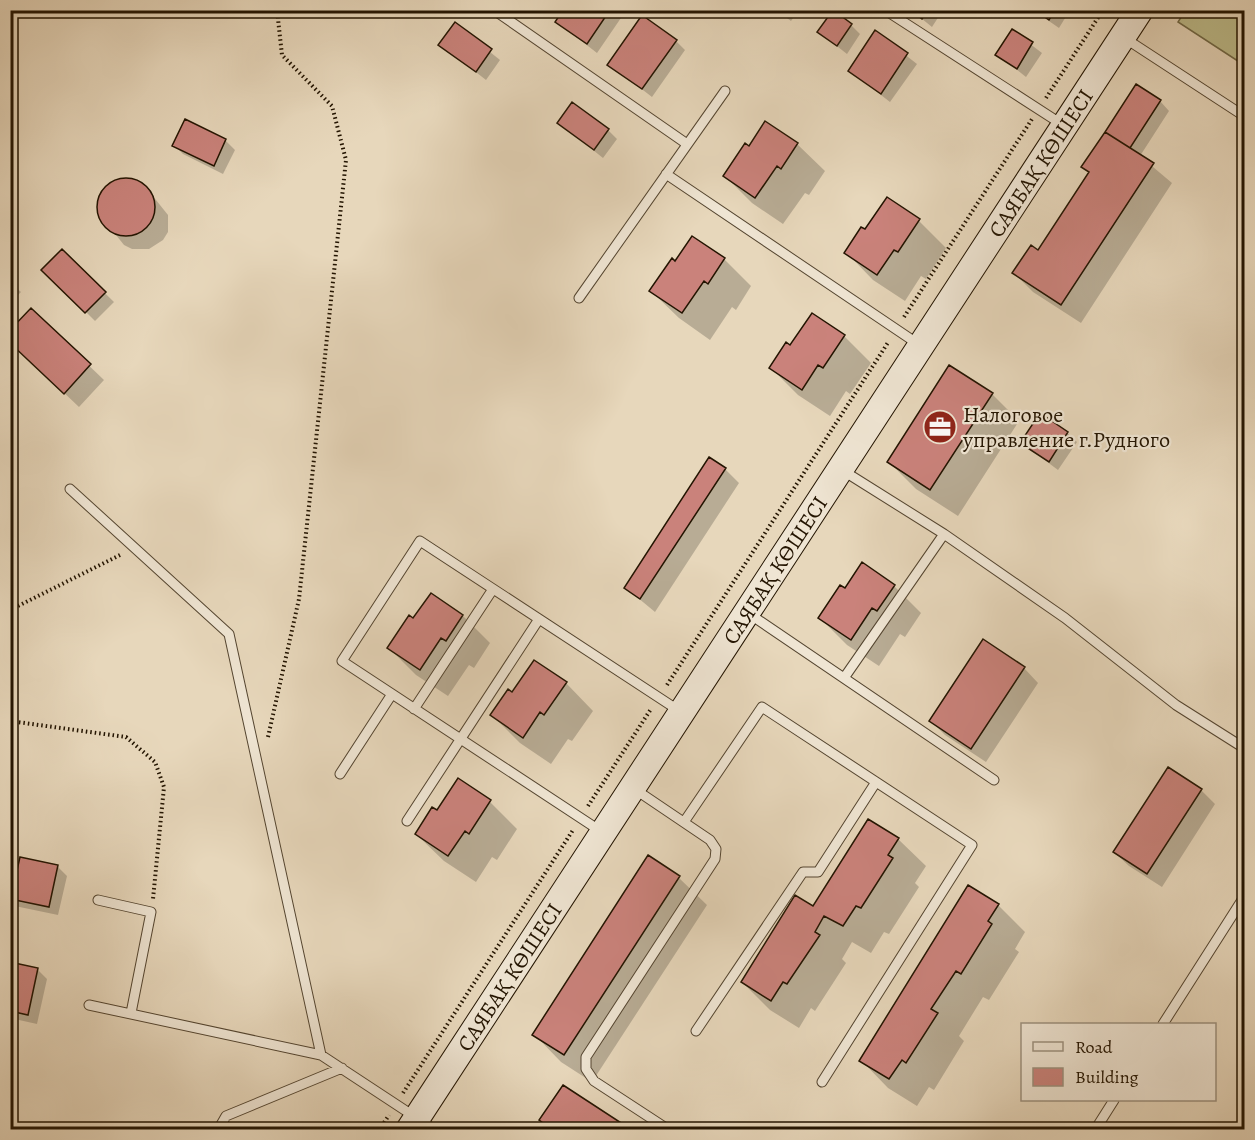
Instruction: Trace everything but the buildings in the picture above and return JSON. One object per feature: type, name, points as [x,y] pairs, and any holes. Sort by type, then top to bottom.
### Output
[{"type":"street","name":"САЯБАҚ КӨШЕСІ","points":[[421,1126],[604,833],[923,347],[1140,10]]},
{"type":"lane","points":[[494,10],[687,144]]},
{"type":"lane","points":[[885,10],[1065,126]]},
{"type":"lane","points":[[1123,37],[1245,116]]},
{"type":"lane","points":[[579,298],[725,91]]},
{"type":"lane","points":[[666,174],[923,347]]},
{"type":"lane","points":[[842,470],[944,534],[1065,618],[1176,705],[1245,748]]},
{"type":"lane","points":[[70,489],[229,634],[321,1055]]},
{"type":"lane","points":[[844,678],[944,534]]},
{"type":"lane","points":[[604,833],[342,661],[420,541],[683,713]]},
{"type":"lane","points":[[414,709],[493,589]]},
{"type":"lane","points":[[748,613],[994,780]]},
{"type":"lane","points":[[407,821],[539,619]]},
{"type":"lane","points":[[340,774],[392,694]]},
{"type":"lane","points":[[684,822],[762,707],[972,845],[822,1082]]},
{"type":"lane","points":[[696,1031],[803,872],[818,872],[876,782]]},
{"type":"lane","points":[[633,788],[710,840],[716,849],[715,859],[586,1057],[586,1069],[594,1081],[669,1130]]},
{"type":"lane","points":[[1164,1023],[1245,897]]},
{"type":"lane","points":[[98,900],[151,912],[131,1013]]},
{"type":"lane","points":[[89,1005],[321,1055],[397,1102],[421,1126]]},
{"type":"lane","points":[[218,1130],[226,1116],[342,1068]]},
{"type":"lane","points":[[1095,1130],[1113,1101]]},
{"type":"path","points":[[267,738],[299,599],[346,160],[332,106],[282,56],[277,10]]},
{"type":"path","points":[[379,1130],[1103,10]]},
{"type":"path","points":[[10,610],[134,547]]},
{"type":"path","points":[[10,721],[126,737],[155,762],[164,787],[151,912]]},
{"type":"shaded area","points":[[1185,11],[1244,11],[1244,65],[1178,22]]},
{"type":"place","name":"Налоговое управление г.Рудного","points":[[940,427]]}]
